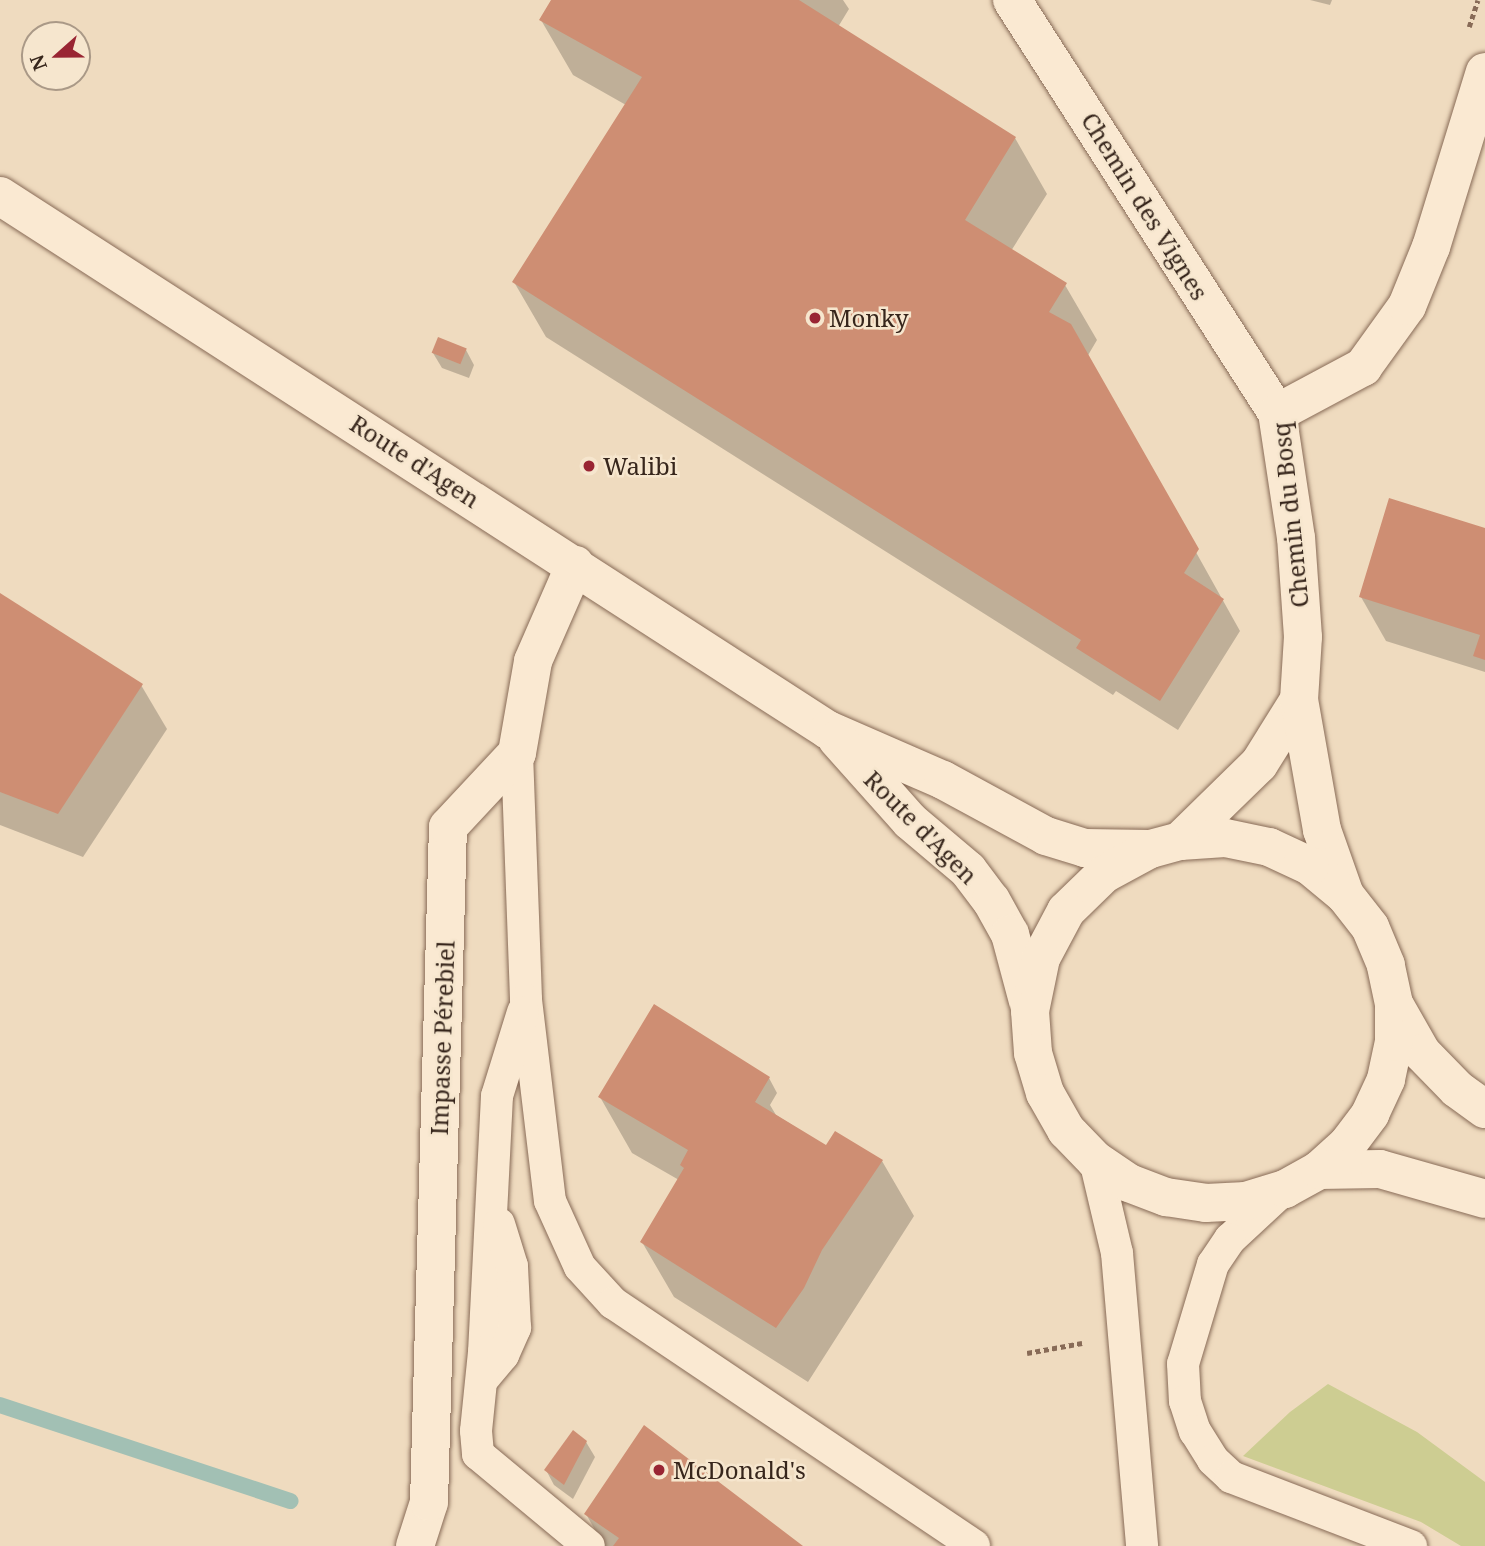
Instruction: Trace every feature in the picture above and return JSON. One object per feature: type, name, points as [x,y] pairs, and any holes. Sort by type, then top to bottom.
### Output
[{"type":"main road","name":"Chemin des Vignes","points":[[1012,0],[1276,413]]},
{"type":"main road","name":"Chemin du Bosq","points":[[1345,895],[1322,830],[1299,700],[1303,637],[1296,538],[1276,413],[1363,367],[1408,306],[1431,247],[1485,72]]},
{"type":"main road","name":"Route d'Agen","points":[[0,196],[828,730],[943,780],[1046,836],[1085,848],[1165,845],[1225,838],[1269,847],[1310,866],[1345,895]]},
{"type":"main road","points":[[517,753],[533,661],[575,565]]},
{"type":"main road","name":"Chemin du Bosq","points":[[1165,845],[1259,764],[1299,700]]},
{"type":"main road","name":"Route d'Agen","points":[[828,730],[910,821],[968,870],[991,901],[1010,934],[1030,1011]]},
{"type":"main road","name":"Impasse Pérebiel","points":[[415,1546],[429,1502],[448,828],[517,753]]},
{"type":"main road","points":[[1165,845],[1104,874],[1066,911],[1041,958],[1030,1011],[1033,1053],[1045,1093],[1066,1130],[1095,1160],[1129,1183],[1166,1198],[1192,1202],[1246,1201],[1284,1189],[1319,1170],[1347,1145],[1375,1102],[1394,1042],[1394,1004],[1386,964],[1370,927],[1345,895]]},
{"type":"main road","points":[[1394,1004],[1422,1053],[1457,1089],[1485,1109]]},
{"type":"main road","points":[[1319,1170],[1380,1169],[1485,1199]]},
{"type":"lane","points":[[517,753],[526,1000],[550,1200],[580,1267],[613,1303],[974,1546]]},
{"type":"lane","points":[[526,1000],[497,1096],[478,1454],[590,1546]]},
{"type":"lane","points":[[1095,1160],[1117,1253],[1142,1546]]},
{"type":"lane","points":[[1284,1189],[1230,1239],[1213,1264],[1183,1364],[1185,1401],[1195,1431],[1213,1460],[1231,1477],[1411,1546]]},
{"type":"path","points":[[1027,1353],[1094,1341]]},
{"type":"green space","points":[[1328,1384],[1417,1432],[1485,1482],[1485,1546],[1461,1546],[1421,1522],[1243,1456],[1290,1412]]},
{"type":"building","name":"Monky","points":[[551,0],[799,0],[1016,137],[965,220],[1067,283],[1049,312],[1071,324],[1199,549],[1184,573],[1224,599],[1160,701],[1076,648],[1081,640],[512,282],[642,77],[539,20]]},
{"type":"building","points":[[438,337],[467,349],[460,364],[432,353]]},
{"type":"building","points":[[1389,498],[1485,528],[1485,660],[1473,656],[1480,635],[1359,597]]},
{"type":"building","points":[[0,593],[143,684],[58,814],[0,792]]},
{"type":"building","points":[[654,1004],[770,1077],[755,1102],[826,1145],[835,1131],[883,1160],[822,1250],[804,1288],[776,1328],[640,1242],[684,1168],[680,1165],[688,1150],[598,1097]]},
{"type":"building","name":"McDonald's","points":[[644,1425],[803,1546],[613,1546],[619,1538],[584,1514]]},
{"type":"building","points":[[573,1430],[587,1441],[564,1485],[544,1470]]},
{"type":"waterway","points":[[0,1405],[291,1501]]},
{"type":"place","name":"Monky","points":[[815,318]]},
{"type":"place","name":"Walibi","points":[[589,466]]},
{"type":"place","name":"McDonald's","points":[[659,1470]]}]
